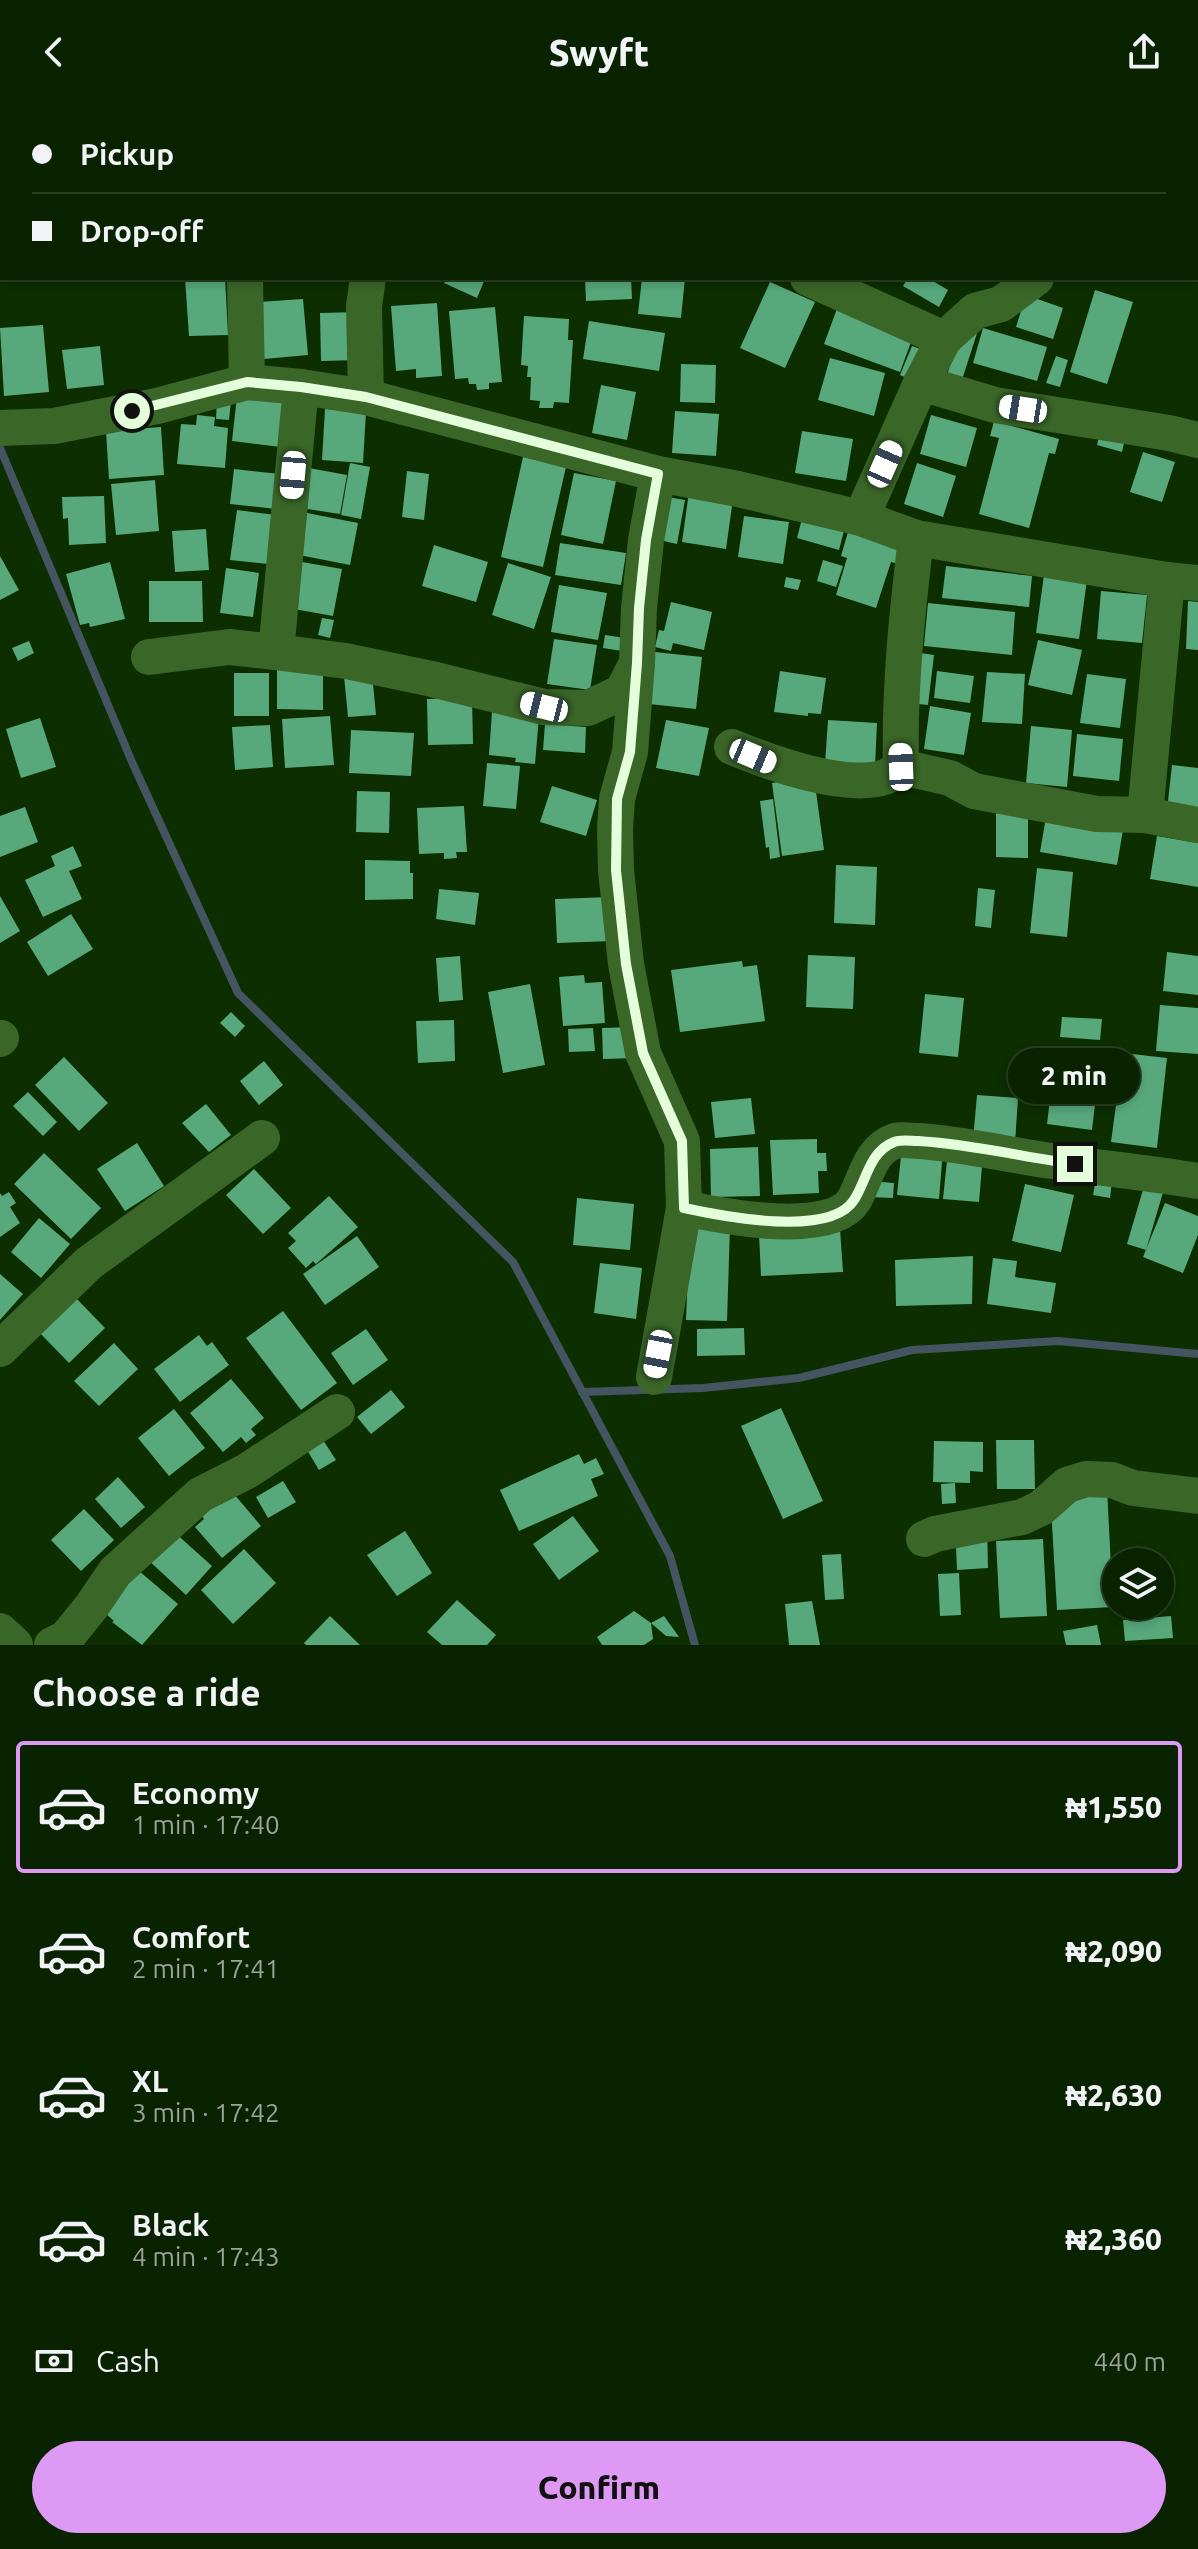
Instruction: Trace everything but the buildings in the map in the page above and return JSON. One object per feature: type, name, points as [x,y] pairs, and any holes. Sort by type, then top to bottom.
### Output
[{"type":"street","points":[[245,280],[247,382]]},
{"type":"street","points":[[366,397],[364,306],[368,280]]},
{"type":"street","points":[[812,280],[944,339]]},
{"type":"street","points":[[861,518],[944,339],[975,311],[1001,304],[1033,280]]},
{"type":"street","points":[[0,428],[54,426],[157,406],[247,382],[301,387],[366,397],[658,474],[861,518],[916,538],[1182,582],[1145,815]]},
{"type":"street","points":[[921,383],[995,405],[1198,440]]},
{"type":"street","points":[[276,652],[301,387]]},
{"type":"street","points":[[654,1377],[684,1208],[682,1141],[643,1053],[626,964],[616,870],[617,799],[630,752],[639,608],[646,540],[658,474]]},
{"type":"street","points":[[901,767],[902,666],[916,538]]},
{"type":"street","points":[[149,657],[229,647],[276,652],[346,661],[544,707],[588,708],[622,692],[637,663]]},
{"type":"street","points":[[732,747],[775,765],[854,780],[886,777],[901,767],[950,778],[974,791],[1097,814],[1145,815],[1198,825]]},
{"type":"street","points":[[0,1349],[89,1263],[262,1138]]},
{"type":"street","points":[[684,1208],[764,1221],[815,1222],[845,1210],[853,1202],[879,1151],[896,1140],[965,1146],[1198,1181]]},
{"type":"street","points":[[52,1645],[66,1638],[115,1572],[200,1495],[247,1471],[337,1412]]},
{"type":"street","points":[[924,1539],[935,1534],[1022,1517],[1041,1508],[1067,1485],[1086,1479],[1112,1480],[1133,1488],[1198,1496]]},
{"type":"street","points":[[0,1631],[15,1645]]},
{"type":"waterway","points":[[0,448],[132,762],[238,993],[513,1262],[670,1556],[695,1645]]},
{"type":"waterway","points":[[582,1392],[703,1388],[799,1378],[912,1350],[1058,1341],[1198,1354]]},
{"type":"route","points":[[132,411],[247,382],[301,387],[366,397],[658,474],[646,540],[639,608],[630,752],[617,799],[616,870],[626,964],[643,1053],[682,1141],[684,1208],[764,1221],[815,1222],[845,1210],[853,1202],[879,1151],[896,1140],[965,1146],[1075,1164]]}]
